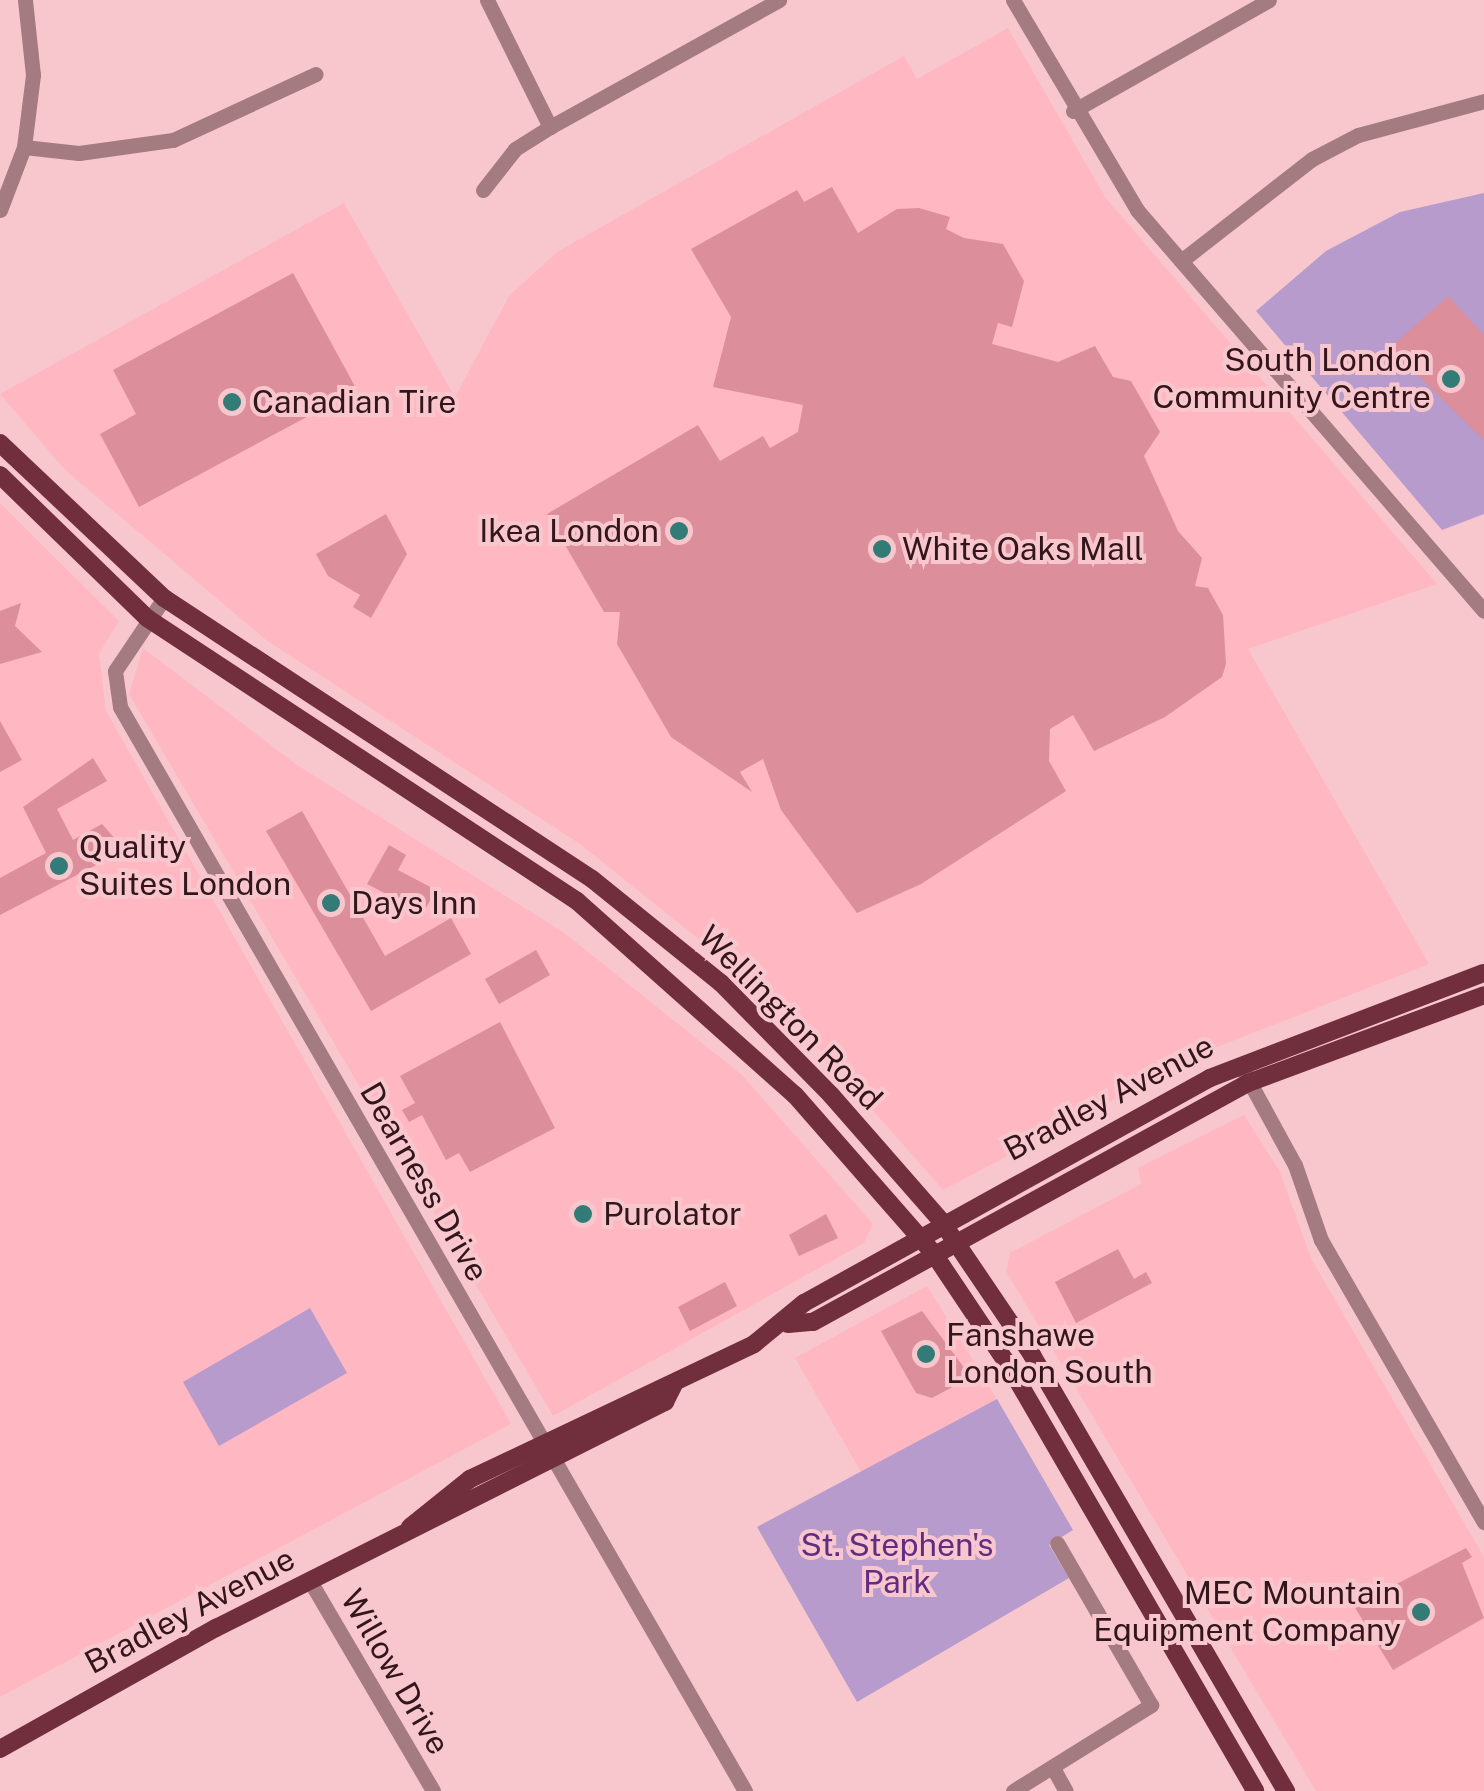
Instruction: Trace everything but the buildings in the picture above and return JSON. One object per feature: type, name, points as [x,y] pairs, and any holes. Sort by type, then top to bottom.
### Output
[{"type":"main road","name":"Wellington Road","points":[[0,443],[164,598],[602,887],[720,983],[956,1241],[1168,1581],[1286,1791]]},
{"type":"main road","name":"Wellington Road","points":[[0,475],[148,618],[586,908],[706,1006],[934,1254],[1092,1500],[1255,1791]]},
{"type":"main road","points":[[586,908],[602,887]]},
{"type":"main road","name":"Bradley Avenue","points":[[788,1324],[804,1302],[942,1222],[1240,1063],[1484,973]]},
{"type":"main road","name":"Bradley Avenue","points":[[410,1528],[445,1494],[655,1385],[673,1386],[788,1324],[813,1322],[1248,1083],[1484,996]]},
{"type":"main road","name":"Bradley Avenue","points":[[0,1749],[410,1528],[665,1402],[673,1386]]},
{"type":"street","points":[[0,210],[24,148],[34,75],[25,0]]},
{"type":"street","points":[[488,0],[550,127]]},
{"type":"street","points":[[484,190],[514,149],[778,0]]},
{"type":"street","points":[[1012,0],[1073,111],[1181,261],[1484,611]]},
{"type":"street","points":[[1073,111],[1269,0]]},
{"type":"street","points":[[24,148],[78,153],[173,140],[316,74]]},
{"type":"street","points":[[1181,261],[1312,159],[1358,135],[1484,100]]},
{"type":"street","name":"Dearness Drive","points":[[164,598],[115,671],[120,707],[745,1791]]},
{"type":"street","points":[[1240,1063],[1296,1165],[1320,1240],[1484,1522]]},
{"type":"street","points":[[1013,1791],[1151,1705],[1056,1543]]},
{"type":"street","name":"Willow Drive","points":[[310,1581],[433,1791]]},
{"type":"street","points":[[1053,1768],[1066,1791]]},
{"type":"shaded area","points":[[1008,28],[1105,197],[1437,584],[1248,649],[1429,964],[1207,1051],[943,1190],[811,1040],[721,957],[580,844],[266,640],[65,470],[0,394],[344,203],[455,397],[509,296],[557,252],[904,56],[917,79]]},
{"type":"shaded area","points":[[0,503],[119,621],[99,654],[106,711],[511,1424],[0,1697]]},
{"type":"shaded area","points":[[143,648],[297,765],[563,932],[742,1075],[873,1224],[864,1243],[553,1416],[129,694]]},
{"type":"shaded area","points":[[1244,1115],[1279,1170],[1312,1260],[1484,1557],[1484,1791],[1316,1791],[1006,1271],[1010,1253],[1141,1184],[1138,1168]]},
{"type":"shaded area","points":[[927,1286],[997,1399],[861,1472],[795,1358]]},
{"type":"green space","points":[[1484,193],[1484,514],[1442,530],[1256,311],[1326,251],[1400,212]]},
{"type":"green space","points":[[310,1308],[347,1373],[219,1446],[183,1382]]},
{"type":"green space","name":"St. Stephen's Park","points":[[997,1399],[1073,1530],[1049,1545],[1069,1578],[857,1702],[757,1527]]},
{"type":"place","name":"South London Community Centre","points":[[1451,379]]},
{"type":"place","name":"Canadian Tire","points":[[232,402]]},
{"type":"place","name":"Ikea London","points":[[679,531]]},
{"type":"place","name":"White Oaks Mall","points":[[882,549]]},
{"type":"place","name":"Quality Suites London","points":[[59,866]]},
{"type":"place","name":"Days Inn","points":[[331,903]]},
{"type":"place","name":"Purolator","points":[[583,1214]]},
{"type":"place","name":"Fanshawe London South","points":[[926,1354]]},
{"type":"place","name":"MEC Mountain Equipment Company","points":[[1421,1612]]}]
